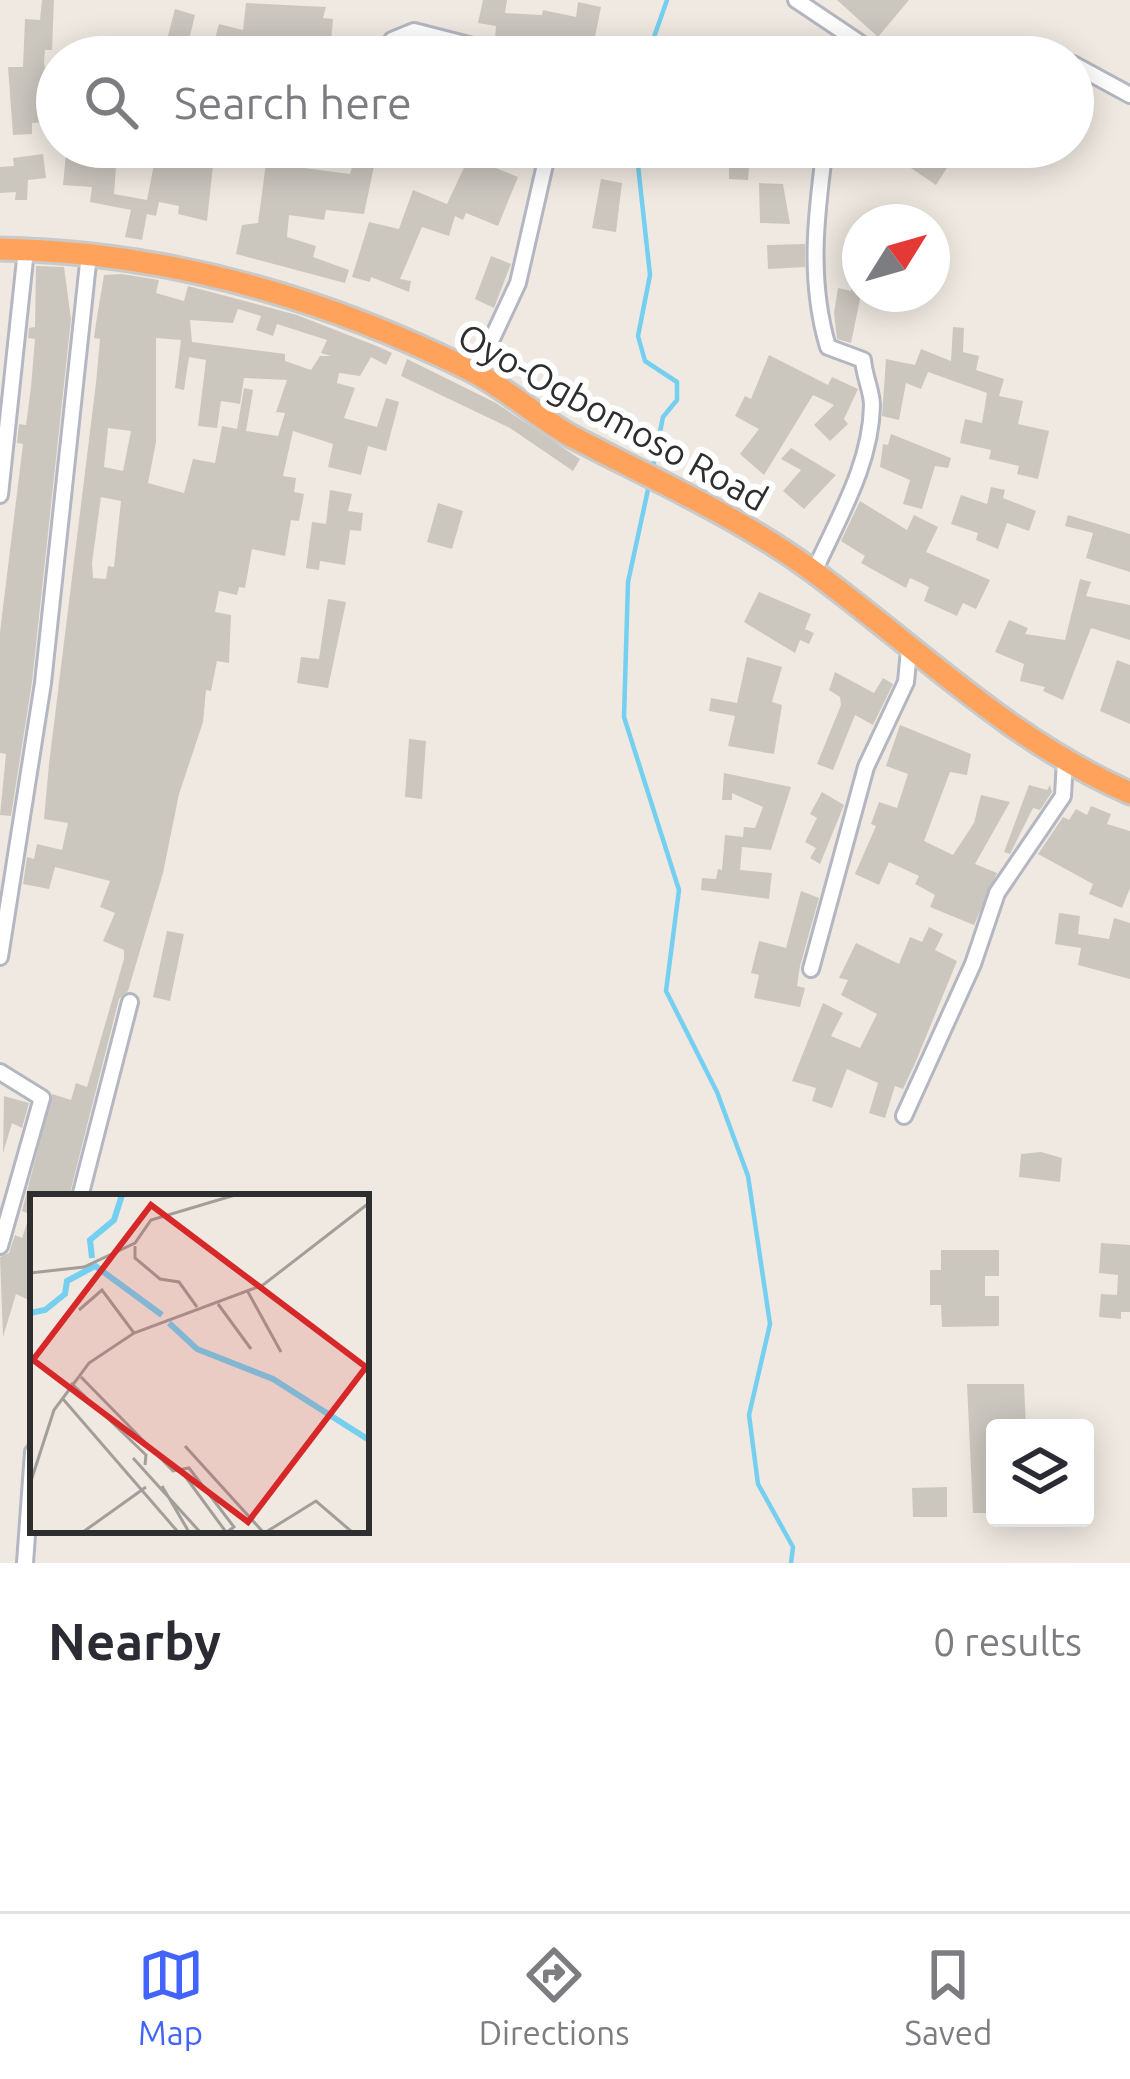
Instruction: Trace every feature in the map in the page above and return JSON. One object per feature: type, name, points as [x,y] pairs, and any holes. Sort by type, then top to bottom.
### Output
[{"type":"highway","name":"Oyo-Ogbomoso Road","points":[[0,249],[89,254],[251,283],[384,332],[476,373],[555,427],[750,531],[814,572],[986,711],[1130,793]]},
{"type":"street","points":[[796,0],[850,36]]},
{"type":"street","points":[[1094,75],[1130,94]]},
{"type":"street","points":[[476,373],[518,283],[543,168]]},
{"type":"street","points":[[814,572],[861,476],[872,402],[865,387],[863,360],[828,347],[818,302],[813,238],[822,168]]},
{"type":"street","points":[[0,495],[26,250]]},
{"type":"street","points":[[0,958],[43,683],[89,254]]},
{"type":"street","points":[[811,970],[866,767],[906,682],[909,650]]},
{"type":"street","points":[[904,1116],[973,964],[998,892],[1063,796],[1065,760]]},
{"type":"street","points":[[81,1194],[130,1001]]},
{"type":"street","points":[[0,1246],[42,1098],[2,1072]]},
{"type":"street","points":[[26,1563],[30,1500]]},
{"type":"building","points":[[42,0],[54,0],[53,36],[36,36],[36,123],[32,123],[32,134],[13,135],[8,67],[23,67],[25,19],[40,20]]},
{"type":"building","points":[[483,0],[507,0],[505,13],[542,15],[543,10],[576,17],[578,2],[601,7],[595,36],[495,36],[496,26],[478,23]]},
{"type":"building","points":[[837,0],[909,0],[877,36]]},
{"type":"building","points":[[246,3],[326,7],[323,18],[333,19],[332,36],[216,36],[219,24],[243,30]]},
{"type":"building","points":[[175,9],[195,15],[190,36],[168,36]]},
{"type":"building","points":[[36,155],[36,168],[45,168],[46,178],[28,180],[27,200],[15,200],[16,192],[0,193],[0,167],[14,166],[13,158]]},
{"type":"building","points":[[65,168],[116,168],[114,194],[147,200],[153,168],[213,168],[207,221],[178,214],[179,206],[159,202],[156,216],[147,214],[142,240],[125,237],[131,210],[90,202],[92,187],[63,185]]},
{"type":"building","points":[[265,168],[350,174],[352,168],[374,168],[364,214],[326,210],[324,220],[289,215],[287,237],[316,246],[313,257],[349,270],[345,283],[236,254],[242,225],[258,223]]},
{"type":"building","points":[[464,168],[496,168],[518,177],[498,226],[466,213],[463,220],[455,216],[449,236],[422,227],[400,279],[411,281],[409,292],[371,277],[370,282],[352,277],[369,222],[399,229],[413,190],[447,204]]},
{"type":"building","points":[[729,168],[749,168],[748,180],[729,179]]},
{"type":"building","points":[[911,168],[947,168],[936,185]]},
{"type":"building","points":[[601,179],[622,183],[616,232],[592,228]]},
{"type":"building","points":[[759,183],[783,184],[790,224],[760,223]]},
{"type":"building","points":[[805,244],[805,267],[768,269],[767,245]]},
{"type":"building","points":[[491,256],[511,264],[494,308],[475,299]]},
{"type":"building","points":[[36,266],[64,267],[71,319],[32,682],[11,816],[0,815],[6,754],[0,753],[0,632],[23,444],[17,443],[19,424],[26,425],[31,387],[35,339],[28,338],[29,328],[35,327]]},
{"type":"building","points":[[104,275],[159,280],[156,293],[184,301],[188,286],[297,315],[392,353],[386,365],[371,357],[360,376],[339,373],[337,383],[355,388],[344,418],[377,427],[386,398],[399,402],[386,451],[368,446],[361,475],[328,467],[333,444],[293,431],[283,476],[296,478],[294,492],[304,494],[299,521],[291,520],[285,556],[252,549],[245,588],[239,587],[237,595],[219,591],[215,612],[231,615],[229,663],[217,661],[211,691],[206,690],[203,722],[179,794],[163,873],[128,991],[119,999],[70,1194],[30,1194],[30,1214],[22,1211],[52,1094],[71,1100],[76,1083],[87,1087],[124,959],[124,950],[103,941],[115,913],[100,907],[110,881],[55,867],[49,889],[23,884],[27,857],[34,859],[37,844],[62,850],[68,823],[44,819],[96,383],[100,339],[94,338]],"holes":[[[238,309],[261,316],[256,330],[273,336],[277,324],[327,340],[321,353],[331,356],[320,356],[311,370],[285,361],[285,354],[192,342],[190,320],[233,323]],[[156,338],[181,340],[175,388],[184,390],[189,357],[206,360],[198,426],[217,428],[221,401],[240,404],[244,378],[287,380],[276,412],[285,413],[278,436],[246,431],[253,390],[244,388],[237,429],[222,426],[215,463],[193,459],[184,493],[148,483],[156,442]],[[108,428],[131,431],[123,471],[104,467]],[[101,497],[121,501],[114,567],[108,566],[106,579],[93,578],[92,563]]]},
{"type":"building","points":[[838,288],[842,289],[842,312],[857,312],[851,343],[837,339]]},
{"type":"building","points":[[953,327],[964,328],[963,352],[979,356],[976,370],[1004,379],[999,396],[1023,401],[1018,424],[1049,431],[1038,479],[1017,474],[1019,466],[989,459],[991,450],[960,443],[965,419],[982,423],[987,393],[928,372],[921,389],[906,383],[899,420],[882,416],[886,359],[915,365],[921,349],[951,361]]},
{"type":"building","points":[[769,355],[828,385],[832,377],[858,389],[844,419],[848,424],[830,441],[814,425],[834,405],[813,395],[764,475],[740,454],[759,429],[735,416],[745,396],[751,399]]},
{"type":"building","points":[[407,359],[496,403],[580,459],[573,471],[510,428],[401,376]]},
{"type":"building","points":[[891,434],[951,458],[948,468],[935,466],[922,509],[903,504],[910,480],[880,467],[883,444],[888,445]]},
{"type":"building","points":[[791,448],[836,475],[804,509],[783,491],[801,470],[781,459]]},
{"type":"building","points":[[991,487],[1005,490],[1003,498],[1036,511],[1029,531],[1007,523],[998,549],[976,540],[978,533],[951,524],[961,495],[987,504]]},
{"type":"building","points":[[330,490],[352,494],[348,511],[363,513],[361,531],[350,530],[345,565],[320,561],[319,570],[306,568],[312,522],[326,524]]},
{"type":"building","points":[[860,501],[907,530],[914,515],[938,527],[926,552],[990,580],[976,609],[963,603],[957,616],[924,601],[929,587],[910,578],[906,588],[861,563],[865,556],[841,541]]},
{"type":"building","points":[[438,503],[463,511],[452,549],[427,542]]},
{"type":"building","points":[[1068,515],[1130,534],[1130,572],[1086,558],[1093,533],[1065,526]]},
{"type":"building","points":[[1080,579],[1091,582],[1086,596],[1130,605],[1130,640],[1091,628],[1063,700],[1043,691],[1045,687],[1020,681],[1024,664],[995,652],[1009,620],[1028,628],[1025,634],[1065,640]]},
{"type":"building","points":[[759,592],[811,614],[805,629],[814,633],[809,644],[800,640],[795,653],[744,622]]},
{"type":"building","points":[[328,599],[346,602],[328,688],[297,683],[301,657],[319,659]]},
{"type":"building","points":[[747,657],[782,667],[772,702],[782,705],[774,754],[728,746],[735,716],[709,711],[711,698],[737,703]]},
{"type":"building","points":[[1117,660],[1130,665],[1130,724],[1100,711]]},
{"type":"building","points":[[835,672],[874,693],[883,678],[893,684],[873,725],[855,715],[833,770],[817,764],[841,705],[840,697],[829,690]]},
{"type":"building","points":[[900,725],[971,754],[967,775],[950,772],[924,841],[953,855],[974,823],[981,795],[1010,802],[975,864],[997,873],[974,925],[930,907],[935,895],[915,884],[919,876],[889,862],[879,885],[855,874],[876,826],[871,824],[879,802],[897,808],[908,774],[886,766]]},
{"type":"building","points":[[409,739],[426,741],[422,799],[405,797]]},
{"type":"building","points":[[724,773],[791,787],[771,850],[742,847],[740,870],[772,873],[769,899],[701,890],[702,878],[716,879],[718,869],[722,870],[725,835],[743,837],[744,827],[755,828],[763,807],[732,793],[732,800],[722,800]]},
{"type":"building","points":[[1029,785],[1047,790],[1050,785],[1052,792],[1040,810],[1033,808],[1010,854],[1004,852]]},
{"type":"building","points":[[822,792],[844,805],[820,864],[810,858],[816,848],[805,842],[817,818],[810,814]]},
{"type":"building","points":[[1091,806],[1111,814],[1107,824],[1130,831],[1130,888],[1122,908],[1089,894],[1093,884],[1038,854],[1063,817],[1069,820],[1076,809],[1087,815]]},
{"type":"building","points":[[801,891],[819,898],[800,966],[797,986],[805,988],[800,1007],[754,998],[759,975],[751,973],[759,941],[786,948]]},
{"type":"building","points":[[1059,913],[1080,916],[1078,934],[1109,939],[1114,918],[1130,923],[1130,979],[1078,965],[1081,948],[1055,944]]},
{"type":"building","points":[[929,927],[943,934],[935,950],[957,961],[916,1061],[903,1089],[895,1086],[885,1118],[869,1113],[878,1083],[847,1069],[832,1108],[812,1101],[816,1088],[792,1081],[823,1003],[843,1013],[831,1036],[860,1048],[877,1014],[841,995],[848,980],[839,978],[856,943],[899,964],[910,937],[922,942]]},
{"type":"building","points":[[167,931],[184,934],[170,1001],[153,997]]},
{"type":"building","points":[[4,1096],[29,1103],[22,1128],[12,1123],[3,1153]]},
{"type":"building","points":[[1041,1152],[1062,1158],[1060,1182],[1019,1177],[1021,1154]]},
{"type":"building","points":[[30,1214],[30,1301],[16,1294],[3,1337],[0,1257],[9,1253],[15,1235],[22,1238]]},
{"type":"building","points":[[1101,1243],[1130,1245],[1130,1312],[1121,1312],[1121,1319],[1099,1317],[1101,1294],[1117,1295],[1118,1275],[1099,1273]]},
{"type":"building","points":[[941,1250],[999,1250],[999,1276],[985,1276],[985,1296],[999,1296],[999,1326],[942,1327],[941,1305],[930,1305],[930,1270],[941,1270]]},
{"type":"building","points":[[967,1384],[1024,1384],[1026,1419],[986,1419],[986,1513],[973,1513]]},
{"type":"building","points":[[947,1487],[947,1517],[913,1517],[912,1488]]},
{"type":"waterway","points":[[654,36],[667,0]]},
{"type":"waterway","points":[[638,168],[650,275],[638,336],[645,361],[677,382],[677,400],[663,417],[653,467]]},
{"type":"waterway","points":[[649,485],[628,582],[624,717],[679,890],[666,991],[717,1092],[748,1176],[770,1324],[749,1415],[758,1484],[793,1547],[791,1563]]}]
